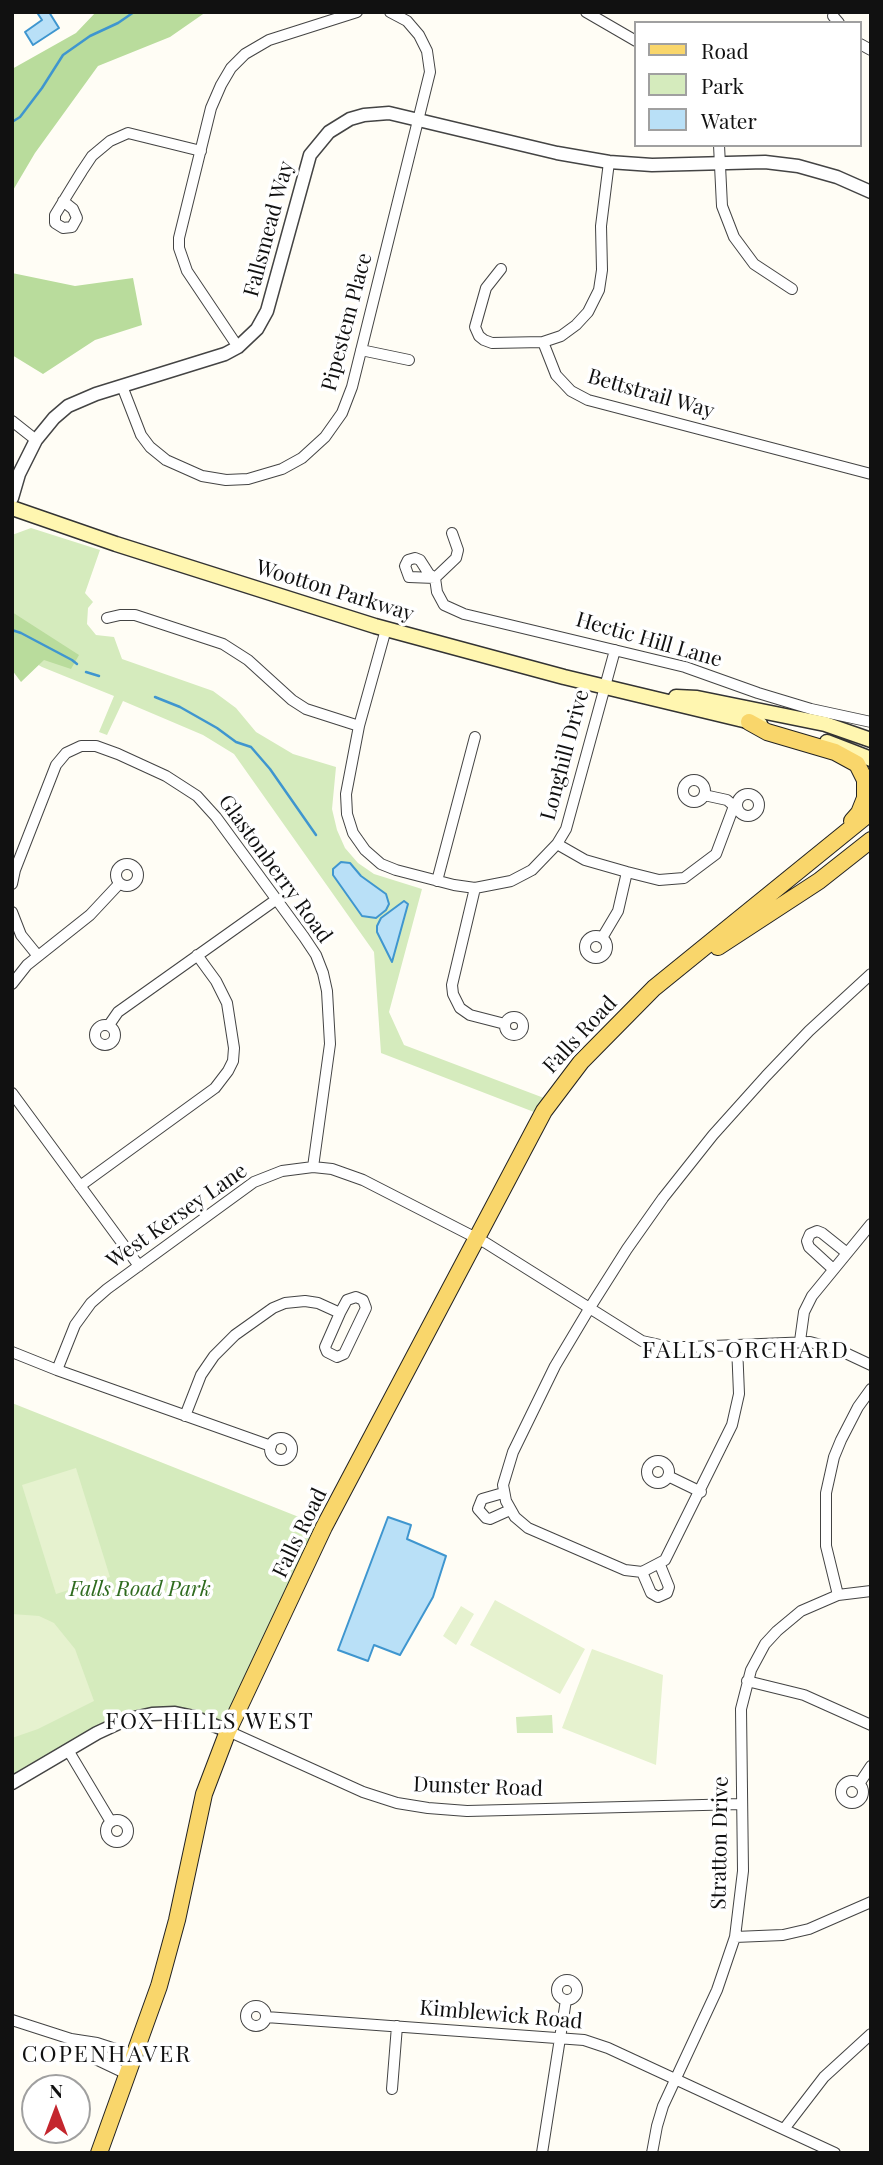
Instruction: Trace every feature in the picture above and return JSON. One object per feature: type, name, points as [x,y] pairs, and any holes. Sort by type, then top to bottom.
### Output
[{"type":"main road","name":"Wootton Parkway","points":[[12,508],[130,549],[386,629],[827,741],[871,759]]},
{"type":"main road","name":"Wootton Parkway","points":[[650,696],[710,701],[825,724],[871,740]]},
{"type":"main road","points":[[749,722],[767,732],[843,755],[857,764],[866,785],[863,804],[859,813],[831,844]]},
{"type":"main road","name":"Falls Road","points":[[99,2153],[168,1955],[204,1794],[228,1731],[324,1527],[544,1111],[562,1084],[605,1036],[654,988],[871,813]]},
{"type":"main road","name":"Falls Road","points":[[654,988],[819,881],[871,840]]},
{"type":"street","points":[[238,347],[187,271],[179,248],[179,238],[211,108],[231,68],[245,54],[269,40],[357,12]]},
{"type":"street","name":"Pipestem Place","points":[[122,386],[141,435],[150,447],[166,460],[202,476],[226,480],[248,479],[282,469],[302,458],[325,437],[342,413],[352,387],[430,72],[427,51],[419,34],[407,22],[390,12]]},
{"type":"street","points":[[586,12],[634,40]]},
{"type":"street","name":"Fallsmead Way","points":[[12,498],[19,474],[36,440],[68,406],[225,354],[238,347],[257,329],[267,311],[304,170],[319,142],[329,132],[351,119],[389,113],[558,153],[608,162],[652,165],[765,162],[798,166],[837,177],[871,192]]},
{"type":"street","points":[[63,201],[92,156],[110,141],[128,134],[201,151]]},
{"type":"street","points":[[719,147],[722,206],[734,237],[754,264],[792,289]]},
{"type":"street","points":[[501,269],[486,288],[475,327],[479,336],[492,343],[543,342],[561,336],[576,326],[588,312],[599,290],[602,270],[601,226],[608,162]]},
{"type":"street","name":"Bettstrail Way","points":[[543,342],[556,375],[571,391],[588,400],[871,474]]},
{"type":"street","points":[[361,350],[409,360]]},
{"type":"street","points":[[12,421],[36,440]]},
{"type":"street","name":"Hectic Hill Lane","points":[[452,533],[456,542],[456,558],[436,578],[437,592],[444,605],[464,614],[685,667],[749,691],[871,722]]},
{"type":"street","points":[[107,618],[135,615],[223,644],[248,660],[292,700],[306,709],[359,726]]},
{"type":"street","name":"Longhill Drive","points":[[386,629],[359,726],[346,794],[347,814],[353,833],[365,850],[381,864],[437,881],[475,888],[511,881],[522,876],[541,863],[558,844],[571,815],[615,650]]},
{"type":"street","points":[[437,881],[475,737]]},
{"type":"street","name":"Glastonberry Road","points":[[12,884],[56,765],[66,753],[81,746],[96,746],[166,776],[197,796],[216,817],[277,899],[316,955],[323,973],[330,1035],[329,1062],[313,1167]]},
{"type":"street","points":[[558,844],[585,860],[627,872],[667,881],[684,878],[716,855],[735,806],[727,800],[704,795]]},
{"type":"street","points":[[602,938],[618,911],[627,872]]},
{"type":"street","points":[[12,984],[27,965],[90,915],[119,884]]},
{"type":"street","points":[[475,888],[452,985],[453,993],[460,1008],[470,1015],[505,1024]]},
{"type":"street","points":[[109,1026],[118,1012],[277,899]]},
{"type":"street","points":[[12,912],[21,935],[38,956]]},
{"type":"street","points":[[80,1185],[215,1088],[228,1071],[234,1048],[227,1003],[216,981],[197,955]]},
{"type":"street","points":[[737,1345],[739,1382],[736,1411],[727,1439],[674,1547],[660,1565],[642,1572],[625,1570],[528,1528],[515,1517],[503,1493],[504,1475],[555,1366],[589,1309],[663,1198],[713,1135],[800,1040],[871,974]]},
{"type":"street","points":[[12,1093],[139,1266]]},
{"type":"street","name":"West Kersey Lane","points":[[57,1370],[69,1336],[90,1303],[254,1182],[282,1171],[313,1167],[332,1169],[363,1180],[486,1243],[629,1334],[657,1345],[688,1348],[800,1341],[839,1349],[871,1365]]},
{"type":"street","points":[[800,1341],[807,1305],[871,1224]]},
{"type":"street","points":[[833,1269],[809,1247],[807,1241],[810,1234],[817,1231],[822,1233],[847,1253]]},
{"type":"street","points":[[352,1297],[360,1298],[366,1304],[344,1354],[334,1356],[327,1352],[325,1343],[340,1314],[347,1300],[352,1297]]},
{"type":"street","points":[[185,1416],[201,1375],[214,1356],[235,1335],[273,1308],[285,1303],[305,1301],[318,1303],[340,1314]]},
{"type":"street","points":[[12,1352],[271,1446]]},
{"type":"street","points":[[838,1595],[826,1546],[826,1493],[834,1457],[841,1440],[858,1406],[871,1389]]},
{"type":"street","points":[[668,1476],[701,1492]]},
{"type":"street","points":[[503,1493],[482,1499],[478,1509],[490,1519],[510,1510]]},
{"type":"street","points":[[642,1572],[651,1593],[658,1597],[667,1593],[668,1587],[660,1565]]},
{"type":"street","name":"Stratton Drive","points":[[652,2153],[657,2126],[717,1990],[736,1937],[743,1871],[741,1709],[747,1681],[758,1656],[785,1623],[810,1606],[838,1595],[871,1591]]},
{"type":"street","points":[[747,1681],[804,1695],[871,1725]]},
{"type":"street","points":[[12,1783],[117,1723],[152,1714],[185,1714],[228,1731]]},
{"type":"street","name":"Dunster Road","points":[[228,1731],[363,1792],[397,1803],[428,1808],[467,1811],[742,1804]]},
{"type":"street","points":[[68,1750],[111,1822]]},
{"type":"street","points":[[859,1784],[871,1766]]},
{"type":"street","points":[[736,1937],[783,1936],[809,1929],[871,1902]]},
{"type":"street","points":[[542,2153],[566,2000]]},
{"type":"street","name":"Kimblewick Road","points":[[266,2017],[584,2040],[608,2048],[835,2153]]},
{"type":"street","points":[[12,2020],[71,2039],[97,2043],[134,2054]]},
{"type":"street","points":[[392,2089],[397,2026]]},
{"type":"street","points":[[784,2129],[824,2077],[871,2034]]},
{"type":"street","points":[[71,2039],[87,2055],[127,2074]]},
{"type":"green space","points":[[96,12],[206,12],[170,37],[98,66],[35,153],[12,192],[12,69],[76,33]]},
{"type":"green space","points":[[12,273],[75,286],[133,278],[142,325],[95,340],[43,374],[12,355]]},
{"type":"green space","points":[[31,528],[100,550],[85,593],[93,602],[88,608],[87,624],[96,635],[114,637],[122,659],[213,691],[236,708],[256,732],[293,754],[336,767],[332,809],[345,848],[358,863],[374,874],[422,889],[389,1012],[404,1045],[544,1098],[534,1112],[381,1053],[374,952],[234,754],[203,735],[123,701],[107,735],[99,732],[114,696],[42,667],[12,650],[12,535]]},
{"type":"green space","points":[[12,612],[79,655],[71,669],[44,660],[21,682],[12,670]]},
{"type":"green space","name":"Falls Road Park","points":[[12,1403],[324,1527],[228,1731],[194,1717],[125,1720],[12,1783]]},
{"type":"green space","points":[[76,1468],[110,1577],[56,1594],[22,1485]]},
{"type":"green space","points":[[495,1600],[585,1649],[560,1694],[470,1645]]},
{"type":"green space","points":[[461,1606],[474,1614],[456,1645],[443,1636]]},
{"type":"green space","points":[[12,1614],[39,1616],[54,1623],[75,1649],[94,1701],[38,1729],[12,1738]]},
{"type":"green space","points":[[592,1649],[663,1675],[656,1765],[562,1728]]},
{"type":"green space","points":[[552,1715],[553,1733],[517,1733],[516,1717]]},
{"type":"water","points":[[49,12],[59,28],[33,45],[25,32],[42,20],[38,14]]},
{"type":"water","points":[[341,862],[350,863],[361,876],[386,894],[389,904],[376,918],[362,916],[333,875],[333,869]]},
{"type":"water","points":[[404,901],[408,904],[392,962],[377,932],[377,926],[381,918]]},
{"type":"water","points":[[388,1517],[411,1525],[407,1539],[446,1556],[433,1597],[400,1655],[374,1645],[368,1661],[338,1650]]},
{"type":"waterway","points":[[12,122],[20,117],[63,55],[90,36],[134,12]]},
{"type":"waterway","points":[[12,630],[77,664]]},
{"type":"waterway","points":[[86,672],[99,676]]},
{"type":"waterway","points":[[155,697],[180,707],[236,742],[251,747],[270,769],[316,835]]},
{"type":"district","name":"FALLS ORCHARD","points":[[746,1351]]},
{"type":"district","name":"FOX HILLS WEST","points":[[210,1722]]},
{"type":"district","name":"COPENHAVER","points":[[107,2055]]}]
